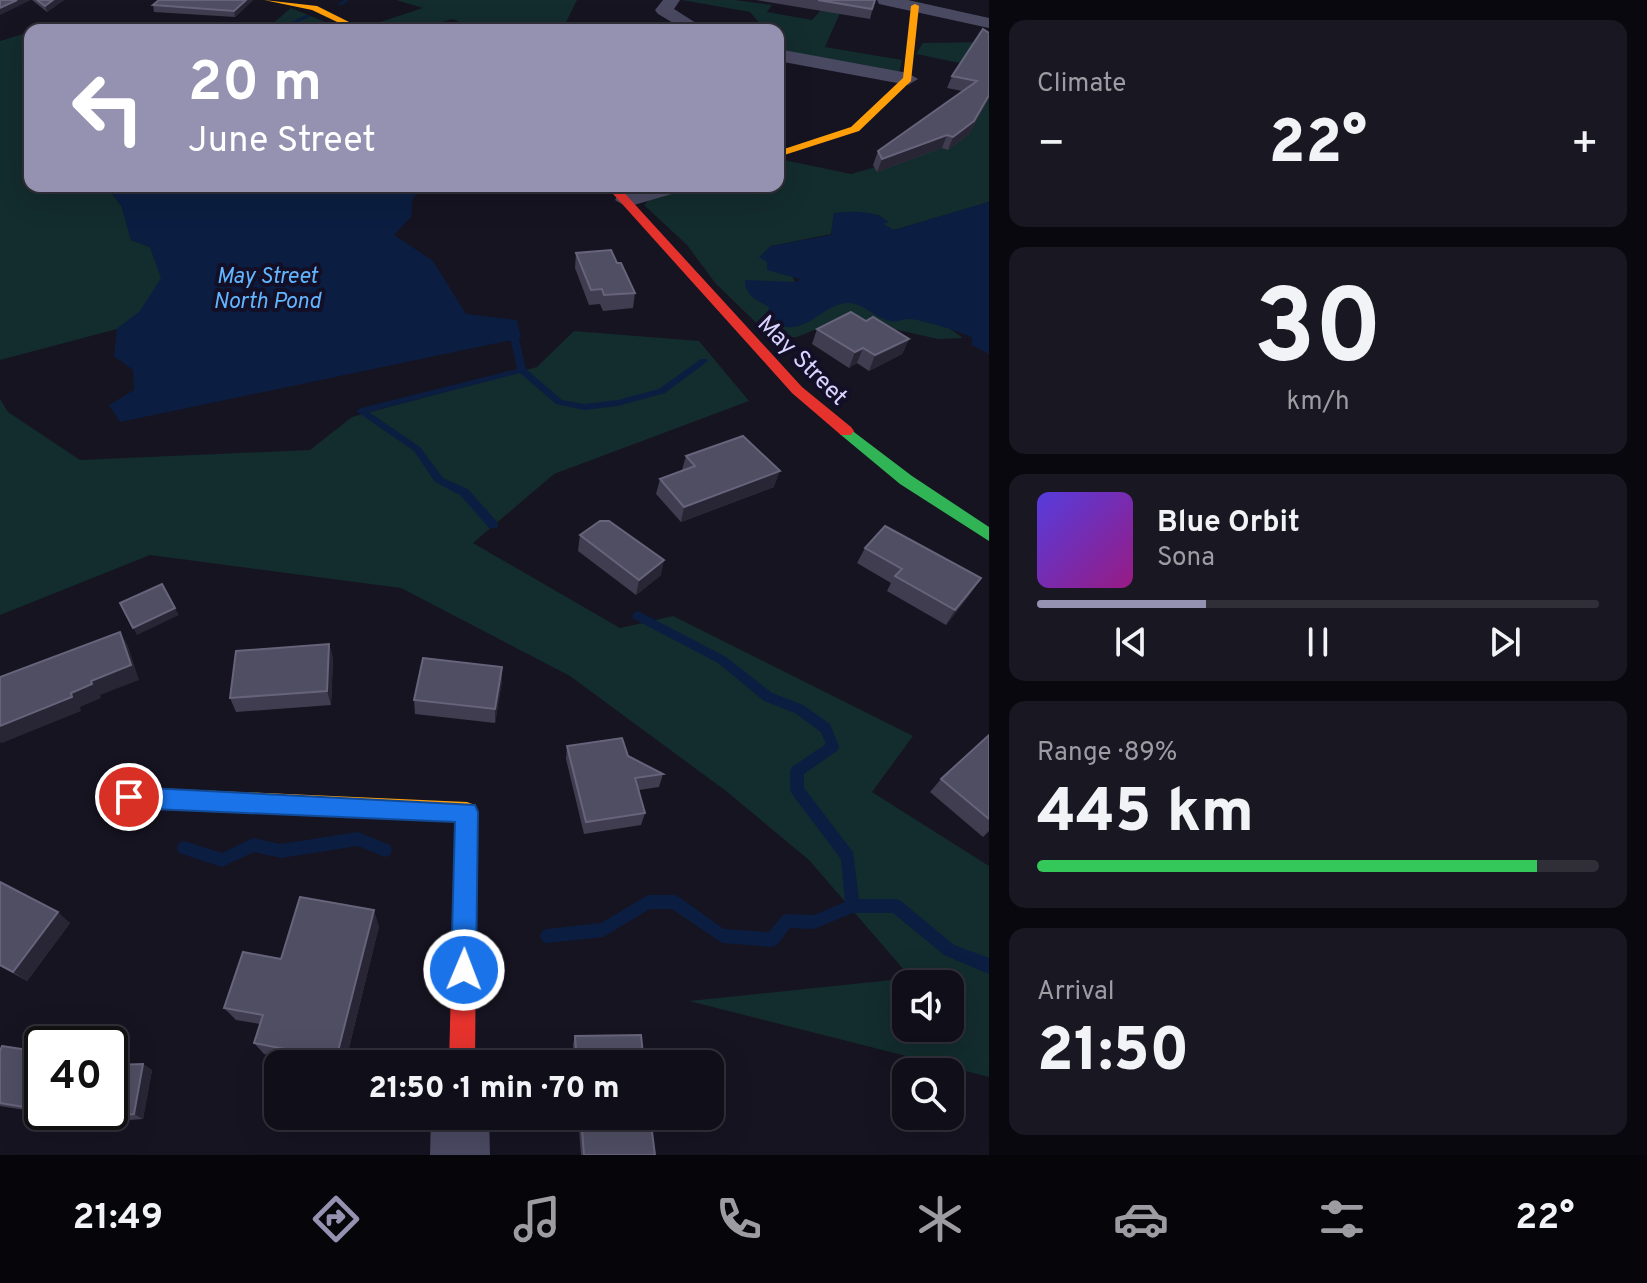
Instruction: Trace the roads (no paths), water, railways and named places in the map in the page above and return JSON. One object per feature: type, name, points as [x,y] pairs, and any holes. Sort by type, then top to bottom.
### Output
[{"type":"street","points":[[268,0],[314,8],[348,24]]},
{"type":"street","points":[[672,0],[664,10],[688,24]]},
{"type":"street","points":[[885,0],[989,23]]},
{"type":"street","points":[[784,152],[855,129],[908,79],[915,6]]},
{"type":"street","points":[[784,56],[908,79]]},
{"type":"street","name":"May Street","points":[[620,193],[753,347],[797,390],[906,480],[989,535]]},
{"type":"street","points":[[129,797],[467,812],[462,1050]]},
{"type":"street","points":[[460,1130],[460,1155]]},
{"type":"water","name":"May Street North Pond","points":[[111,192],[418,192],[413,198],[411,217],[394,235],[433,261],[466,314],[517,320],[521,338],[120,422],[109,405],[134,390],[133,370],[114,356],[117,329],[140,311],[161,278],[150,247],[131,240],[122,207]]},
{"type":"water","points":[[989,202],[989,354],[972,345],[972,338],[961,333],[913,319],[890,321],[851,303],[835,306],[800,326],[778,325],[765,319],[769,307],[752,297],[745,285],[745,280],[797,282],[800,279],[767,270],[767,262],[759,257],[771,246],[831,235],[834,213],[870,213],[889,222],[883,224],[894,230]]},
{"type":"waterway","points":[[341,4],[347,0]]},
{"type":"waterway","points":[[291,24],[308,16]]},
{"type":"waterway","points":[[503,337],[515,339],[522,370]]},
{"type":"waterway","points":[[522,370],[559,402],[584,407],[618,403],[662,391],[704,361]]},
{"type":"waterway","points":[[493,525],[464,492],[439,480],[417,449],[361,411],[522,370]]},
{"type":"waterway","points":[[638,616],[722,660],[768,697],[799,709],[826,728],[833,746],[797,771],[797,790],[848,857],[853,906]]},
{"type":"waterway","points":[[184,848],[222,860],[253,845],[281,851],[358,839],[385,850]]},
{"type":"waterway","points":[[547,936],[603,930],[648,902],[674,902],[722,936],[772,940],[787,921],[814,922],[853,906]]},
{"type":"waterway","points":[[853,906],[896,906],[949,950],[989,966]]}]
